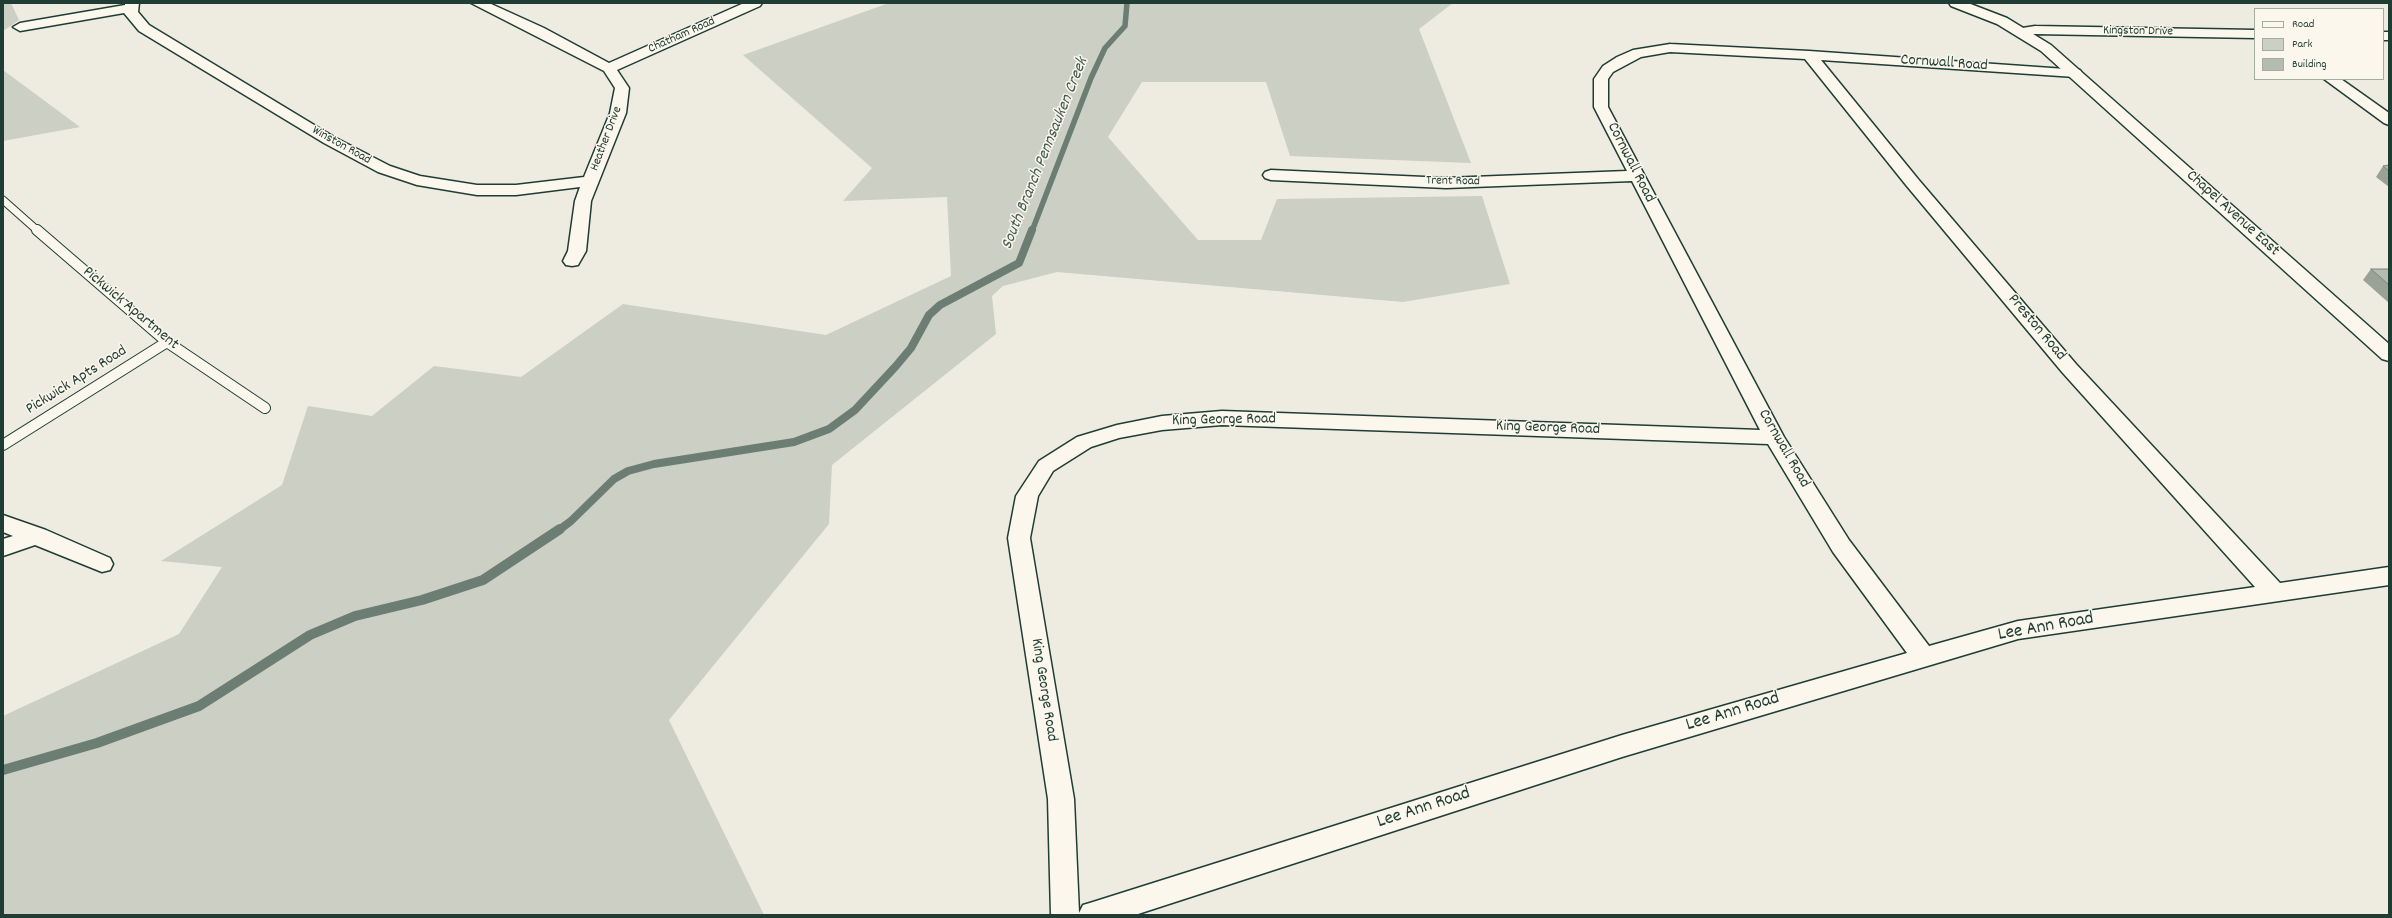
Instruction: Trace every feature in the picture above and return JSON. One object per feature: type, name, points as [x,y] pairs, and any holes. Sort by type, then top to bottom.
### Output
[{"type":"street","name":"Heather Drive","points":[[478,3],[539,31],[608,68],[622,88],[622,100],[583,201],[577,251],[572,261]]},
{"type":"street","name":"Chatham Road","points":[[608,68],[754,3]]},
{"type":"street","points":[[1956,3],[2002,21],[2022,32]]},
{"type":"street","points":[[20,27],[131,6]]},
{"type":"street","name":"Winston Road","points":[[131,6],[136,20],[144,28],[329,140],[384,169],[430,183],[477,190],[516,190],[592,180]]},
{"type":"street","name":"Kingston Drive","points":[[2022,32],[2035,30],[2254,34]]},
{"type":"street","name":"Chapel Avenue East","points":[[2022,32],[2046,48],[2075,73],[2389,355]]},
{"type":"street","name":"Cornwall Road","points":[[1924,656],[1841,546],[1774,437],[1601,107],[1602,79],[1608,69],[1638,53],[1670,48],[1809,55],[2075,73]]},
{"type":"street","name":"Preston Road","points":[[1809,55],[1912,182],[2069,368],[2273,592]]},
{"type":"street","points":[[2332,80],[2389,120]]},
{"type":"street","name":"Trent Road","points":[[1271,175],[1446,183],[1636,176]]},
{"type":"street","name":"King George Road","points":[[1065,915],[1061,799],[1019,538],[1027,496],[1046,466],[1084,442],[1118,432],[1162,422],[1222,418],[1774,437]]},
{"type":"street","points":[[3,523],[38,536],[102,564]]},
{"type":"street","points":[[3,548],[38,536]]},
{"type":"street","name":"Lee Ann Road","points":[[1093,915],[1622,746],[1924,656],[2018,630],[2389,576]]},
{"type":"lane","name":"Pickwick Apartment","points":[[3,200],[168,342],[264,408]]},
{"type":"lane","name":"Pickwick Apts Road","points":[[3,446],[168,342]]},
{"type":"green space","points":[[3,3],[11,3],[19,20],[3,31]]},
{"type":"green space","points":[[889,3],[1453,3],[1419,29],[1471,163],[1290,156],[1266,82],[1142,82],[1108,137],[1198,240],[1261,240],[1277,199],[1482,196],[1510,284],[1403,302],[1057,272],[1003,286],[992,296],[996,334],[832,465],[829,524],[669,720],[764,915],[3,915],[3,716],[179,634],[222,567],[161,561],[282,485],[308,406],[372,416],[434,366],[521,377],[623,304],[826,335],[951,276],[947,197],[843,201],[872,168],[743,55]]},
{"type":"green space","points":[[3,70],[80,127],[3,141]]},
{"type":"building","points":[[2389,165],[2389,171],[2383,166]]},
{"type":"building","points":[[2371,269],[2389,269],[2389,285]]},
{"type":"waterway","name":"South Branch Pennsauken Creek","points":[[1032,231],[1091,78],[1105,48],[1125,26],[1127,3]]},
{"type":"waterway","name":"South Branch Pennsauken Creek","points":[[559,530],[571,521],[614,479],[628,471],[654,464],[794,442],[829,429],[855,410],[896,366],[911,348],[929,315],[940,305],[1019,263],[1032,230]]},
{"type":"waterway","name":"South Branch Pennsauken Creek","points":[[3,770],[97,743],[199,706],[310,635],[355,616],[422,600],[483,580],[560,529]]}]
